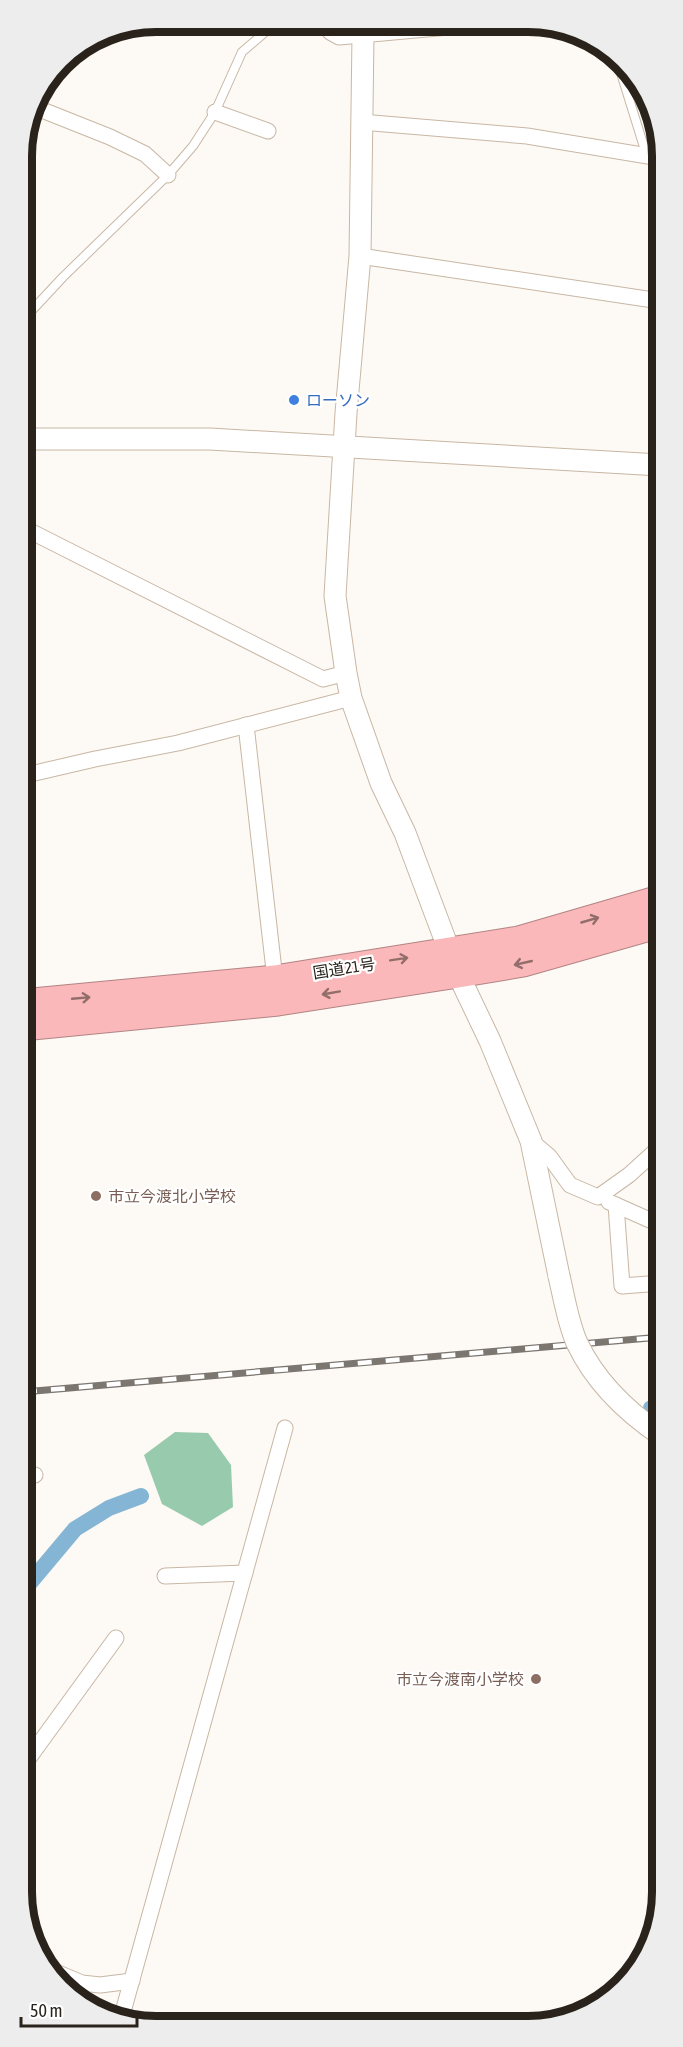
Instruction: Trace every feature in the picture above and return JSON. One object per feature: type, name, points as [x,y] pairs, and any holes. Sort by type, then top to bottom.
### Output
[{"type":"highway","name":"国道21号","points":[[32,1026],[278,1002],[454,962],[519,940],[652,901]]},
{"type":"highway","name":"国道21号","points":[[32,1003],[454,962],[523,963],[652,926]]},
{"type":"street","points":[[330,32],[334,36],[352,32]]},
{"type":"street","points":[[365,32],[360,256],[344,446],[335,596],[351,698],[381,783],[405,833],[454,962],[531,1140],[559,1276],[576,1341],[595,1374],[639,1420],[651,1428]]},
{"type":"street","points":[[41,109],[110,137],[145,154],[168,175]]},
{"type":"street","points":[[215,112],[268,131]]},
{"type":"street","points":[[362,122],[527,136],[652,157]]},
{"type":"street","points":[[360,256],[652,300]]},
{"type":"street","points":[[32,439],[210,439],[652,465]]},
{"type":"street","points":[[32,532],[323,679],[346,673]]},
{"type":"street","points":[[32,774],[177,743],[351,698]]},
{"type":"street","points":[[246,725],[275,979]]},
{"type":"street","points":[[531,1140],[549,1156],[570,1185],[651,1221]]},
{"type":"street","points":[[598,1197],[629,1176],[651,1155]]},
{"type":"street","points":[[616,1205],[622,1286],[651,1283]]},
{"type":"street","points":[[124,2011],[285,1428]]},
{"type":"street","points":[[165,1576],[245,1573]]},
{"type":"street","points":[[32,1754],[116,1638]]},
{"type":"street","points":[[65,1976],[82,1983],[100,1985],[132,1981]]},
{"type":"lane","points":[[32,310],[168,175],[193,146],[215,112],[242,52],[265,32]]},
{"type":"lane","points":[[620,74],[644,147],[643,155]]},
{"type":"green space","points":[[175,1432],[208,1433],[231,1465],[233,1507],[202,1526],[162,1504],[144,1455]]},
{"type":"waterway","points":[[32,1580],[75,1529],[109,1508],[141,1496]]},
{"type":"railway","points":[[32,1391],[651,1338]]},
{"type":"place","name":"ローソン","points":[[294,400]]},
{"type":"place","name":"市立今渡北小学校","points":[[96,1196]]},
{"type":"place","name":"市立今渡南小学校","points":[[536,1679]]}]
